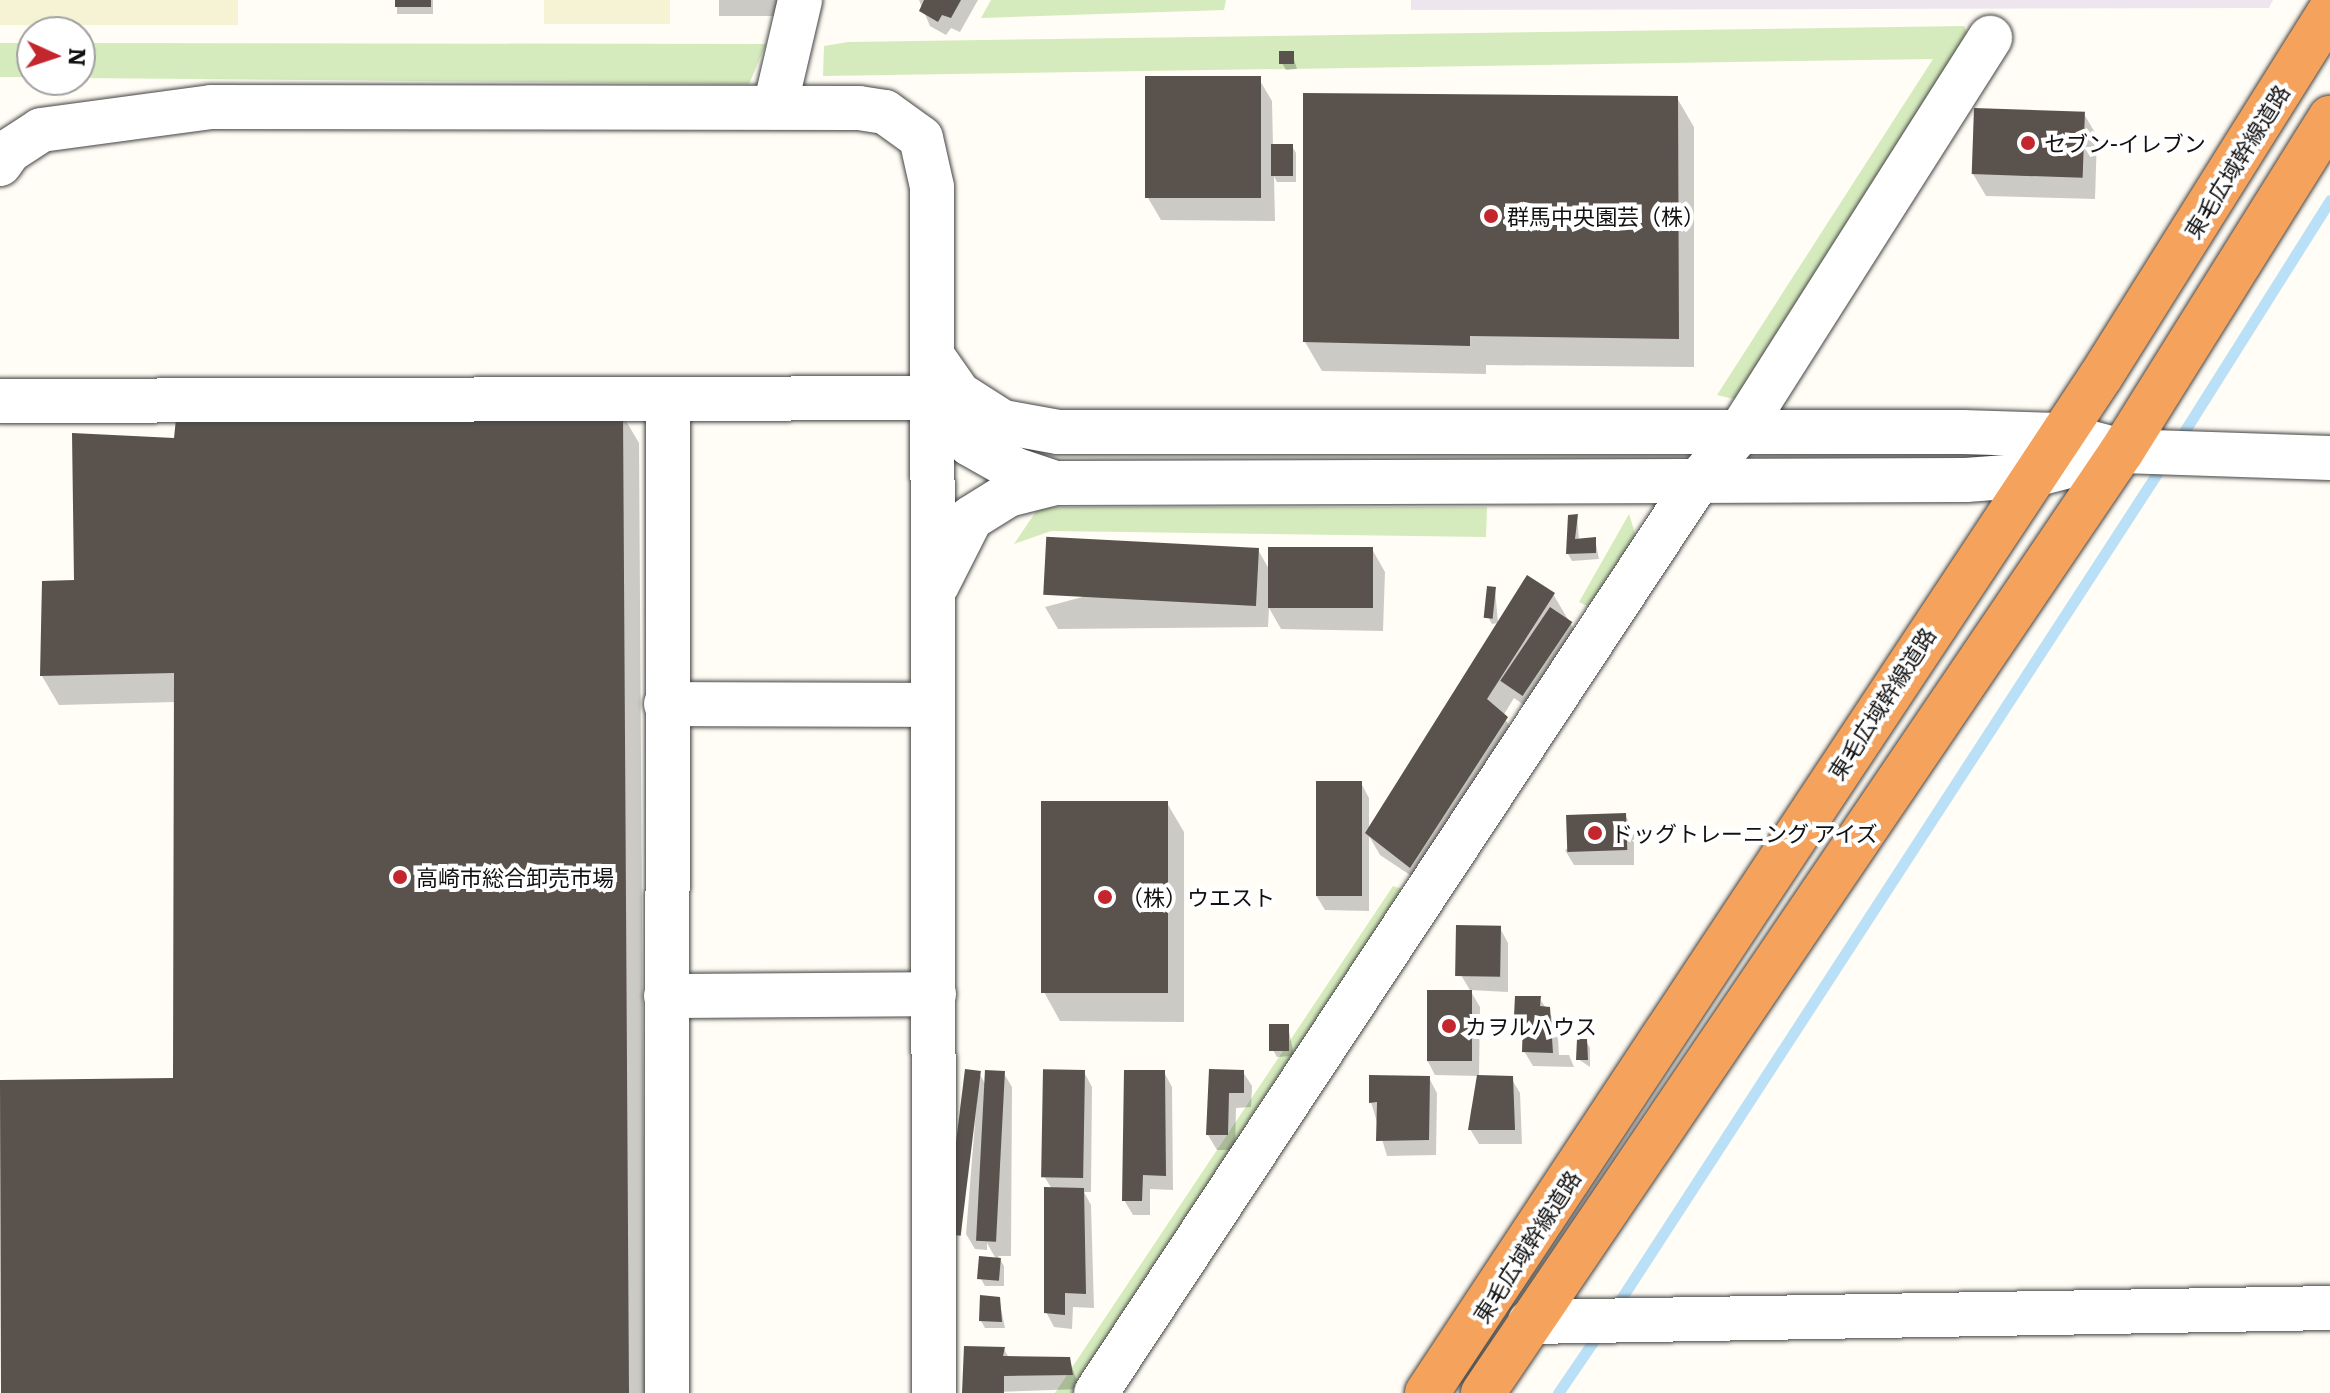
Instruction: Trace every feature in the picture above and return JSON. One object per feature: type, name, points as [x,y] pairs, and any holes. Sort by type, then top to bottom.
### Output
[{"type":"highway","name":"東毛広域幹線道路","points":[[1427,1393],[2061,435],[2330,11]]},
{"type":"highway","name":"東毛広域幹線道路","points":[[1483,1393],[2122,451],[2330,118]]},
{"type":"street","points":[[775,107],[800,0]]},
{"type":"street","points":[[1096,1393],[1698,481],[1740,432],[1990,38]]},
{"type":"street","points":[[0,164],[9,151],[41,130],[211,107],[675,111],[775,107],[885,112],[921,138],[932,187],[934,1393]]},
{"type":"street","points":[[933,378],[970,444],[994,458],[1055,483]]},
{"type":"street","points":[[0,401],[668,400],[933,378],[1003,422],[1058,432],[2061,435],[2122,451],[2330,458]]},
{"type":"street","points":[[667,1393],[668,400]]},
{"type":"street","points":[[933,507],[963,476],[994,458],[1058,432]]},
{"type":"street","points":[[933,593],[971,518],[1008,495],[1055,483],[1698,481],[2033,475],[2122,451]]},
{"type":"street","points":[[666,704],[933,705]]},
{"type":"street","points":[[666,996],[934,994]]},
{"type":"street","points":[[1530,1322],[2330,1308]]},
{"type":"shaded area","points":[[0,0],[238,0],[238,25],[96,25],[96,16],[16,16],[16,25],[0,25]]},
{"type":"shaded area","points":[[544,0],[670,0],[670,24],[544,24]]},
{"type":"shaded area","points":[[1411,0],[2273,0],[2269,8],[1411,10]]},
{"type":"green space","points":[[991,0],[1226,0],[1224,10],[981,18]]},
{"type":"green space","points":[[1964,26],[1969,37],[1738,400],[1717,395],[1933,59],[823,76],[824,46],[848,42]]},
{"type":"green space","points":[[0,43],[16,43],[16,77],[0,77]]},
{"type":"green space","points":[[96,43],[766,44],[749,84],[96,78]]},
{"type":"green space","points":[[1039,507],[1487,507],[1486,537],[1051,531],[1014,544]]},
{"type":"green space","points":[[1629,514],[1638,543],[1597,611],[1579,602]]},
{"type":"green space","points":[[1393,886],[1408,891],[1080,1393],[1055,1393]]},
{"type":"building","points":[[395,0],[431,0],[431,7],[395,7]]},
{"type":"building","points":[[924,0],[961,0],[951,18],[942,15],[938,22],[919,11]]},
{"type":"building","points":[[1279,51],[1294,51],[1294,64],[1279,64]]},
{"type":"building","points":[[1145,76],[1261,76],[1261,198],[1145,198]]},
{"type":"building","name":"群馬中央園芸（株）","points":[[1303,93],[1678,96],[1679,339],[1470,336],[1470,346],[1303,342]]},
{"type":"building","name":"セブン-イレブン","points":[[1974,108],[2085,112],[2083,178],[1972,174]]},
{"type":"building","points":[[1271,144],[1293,144],[1293,176],[1271,176]]},
{"type":"building","name":"高崎市総合卸売市場","points":[[177,409],[623,412],[629,1393],[1,1393],[0,1080],[173,1078],[174,673],[40,676],[42,581],[74,580],[72,433],[174,438]]},
{"type":"building","points":[[1578,514],[1575,539],[1596,537],[1596,553],[1566,554],[1568,515]]},
{"type":"building","points":[[1046,537],[1259,548],[1256,606],[1043,595]]},
{"type":"building","points":[[1268,547],[1373,547],[1373,608],[1268,608]]},
{"type":"building","points":[[1527,575],[1555,593],[1487,699],[1508,717],[1410,868],[1365,833]]},
{"type":"building","points":[[1487,586],[1496,587],[1493,619],[1484,618]]},
{"type":"building","points":[[1550,607],[1572,622],[1523,696],[1500,681]]},
{"type":"building","points":[[1316,781],[1362,781],[1362,896],[1316,896]]},
{"type":"building","name":"（株）ウエスト","points":[[1041,801],[1168,801],[1168,993],[1041,993]]},
{"type":"building","name":"ドッグトレーニング アイズ","points":[[1626,813],[1627,850],[1567,852],[1566,815]]},
{"type":"building","points":[[1456,925],[1501,926],[1500,977],[1455,976]]},
{"type":"building","name":"カヲルハウス","points":[[1427,990],[1472,990],[1472,1061],[1427,1061]]},
{"type":"building","points":[[1515,996],[1541,996],[1540,1006],[1550,1007],[1553,1053],[1522,1052],[1523,1018],[1514,1016]]},
{"type":"building","points":[[1269,1024],[1289,1024],[1289,1051],[1269,1051]]},
{"type":"building","points":[[1577,1039],[1587,1039],[1588,1060],[1576,1060]]},
{"type":"building","points":[[965,1069],[981,1071],[961,1236],[945,1234]]},
{"type":"building","points":[[1043,1069],[1085,1070],[1083,1178],[1041,1177]]},
{"type":"building","points":[[1209,1069],[1244,1070],[1244,1093],[1229,1093],[1228,1135],[1206,1135]]},
{"type":"building","points":[[985,1070],[1005,1071],[996,1242],[976,1241]]},
{"type":"building","points":[[1124,1070],[1165,1070],[1166,1176],[1143,1175],[1142,1201],[1122,1201]]},
{"type":"building","points":[[1369,1075],[1430,1076],[1429,1140],[1376,1141],[1377,1102],[1369,1103]]},
{"type":"building","points":[[1477,1075],[1513,1076],[1515,1130],[1468,1130]]},
{"type":"building","points":[[1044,1187],[1084,1188],[1086,1294],[1065,1293],[1065,1315],[1044,1313]]},
{"type":"building","points":[[979,1256],[1001,1258],[999,1281],[977,1279]]},
{"type":"building","points":[[980,1295],[1000,1297],[1002,1322],[979,1321]]},
{"type":"building","points":[[964,1346],[1005,1347],[1003,1356],[1070,1357],[1073,1375],[1004,1376],[1004,1393],[962,1393]]},
{"type":"waterway","points":[[2177,443],[2330,200]]},
{"type":"waterway","points":[[1615,1308],[2163,464]]},
{"type":"waterway","points":[[1558,1393],[1599,1333]]},
{"type":"place","name":"セブン-イレブン","points":[[2028,143]]},
{"type":"place","name":"群馬中央園芸（株）","points":[[1491,216]]},
{"type":"place","name":"ドッグトレーニング アイズ","points":[[1595,833]]},
{"type":"place","name":"高崎市総合卸売市場","points":[[400,877]]},
{"type":"place","name":"（株）ウエスト","points":[[1105,897]]},
{"type":"place","name":"カヲルハウス","points":[[1449,1026]]}]
